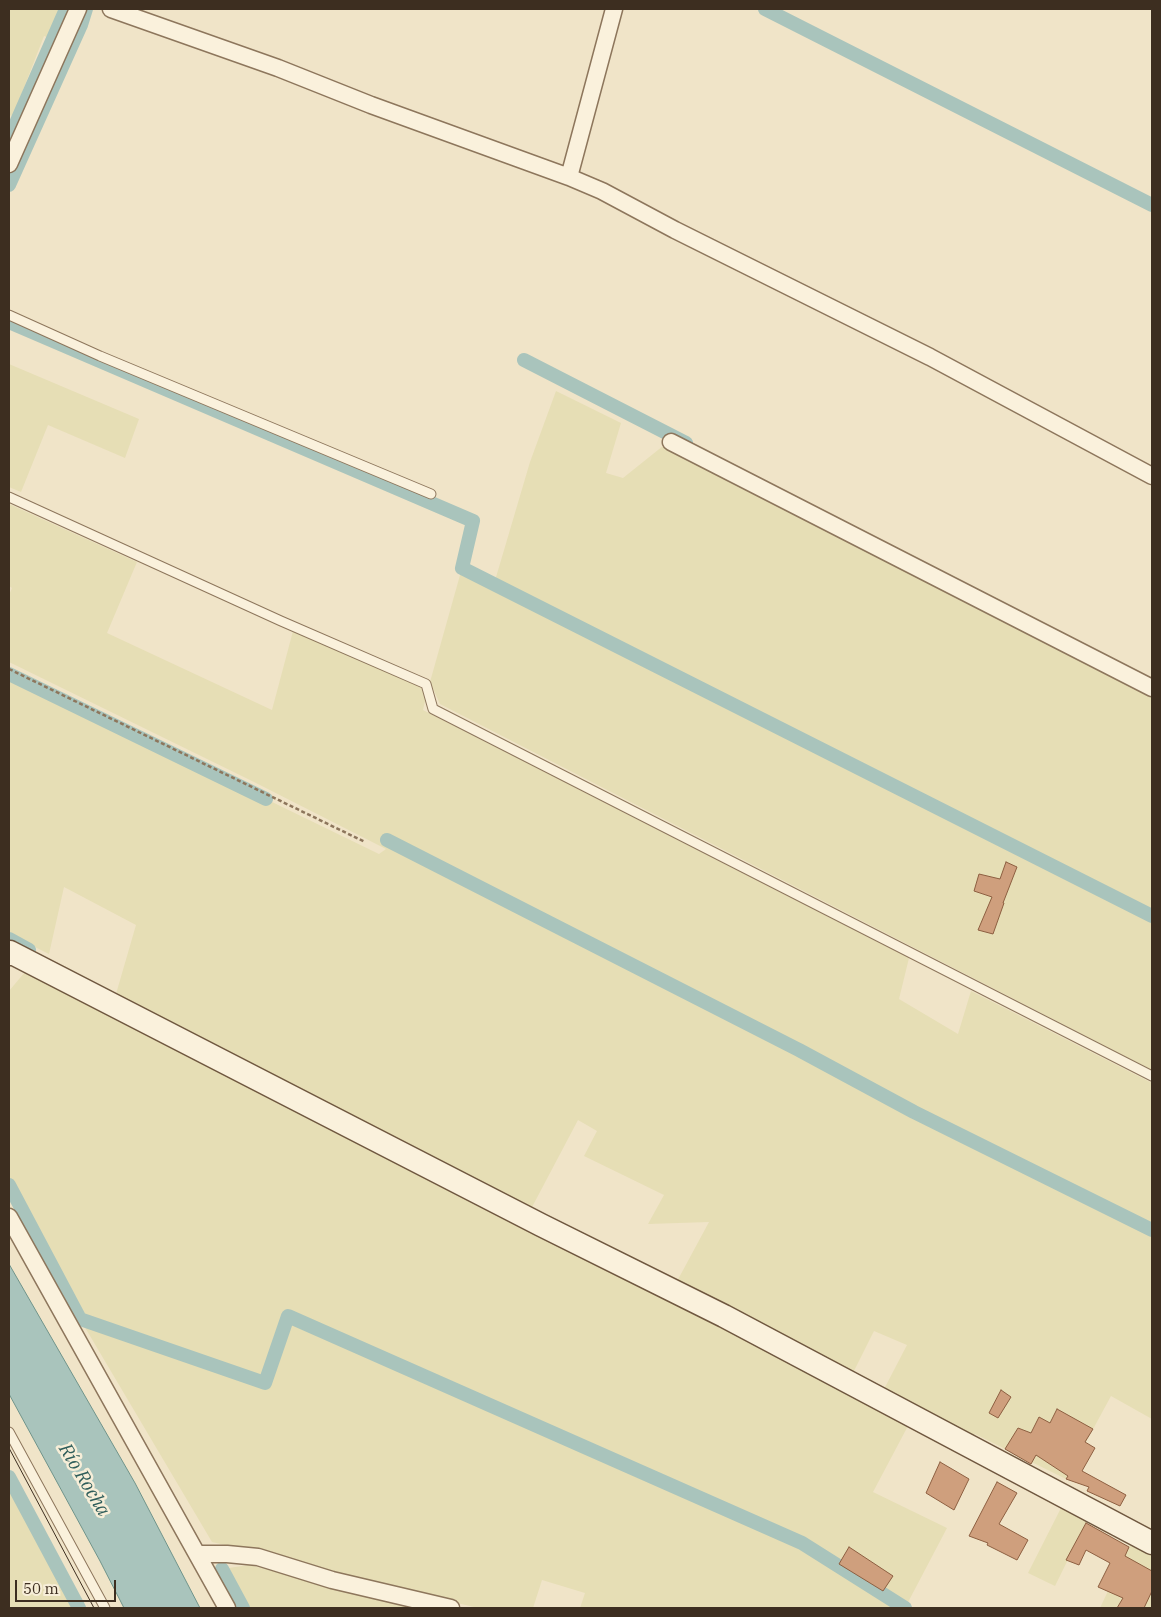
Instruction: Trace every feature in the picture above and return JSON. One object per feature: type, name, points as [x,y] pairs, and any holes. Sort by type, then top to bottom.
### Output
[{"type":"street","points":[[9,164],[78,9]]},
{"type":"street","points":[[111,9],[278,68],[602,190],[674,230],[930,357],[1152,476]]},
{"type":"street","points":[[569,177],[614,9]]},
{"type":"street","points":[[671,442],[1152,688]]},
{"type":"street","points":[[9,952],[541,1225],[724,1316],[1152,1543]]},
{"type":"street","points":[[9,1217],[228,1608]]},
{"type":"street","points":[[197,1554],[258,1557],[332,1580],[451,1608]]},
{"type":"lane","points":[[9,315],[109,360],[431,494]]},
{"type":"lane","points":[[9,497],[281,621],[426,684],[433,709],[1152,1076]]},
{"type":"lane","points":[[9,1432],[105,1608]]},
{"type":"path","points":[[9,669],[365,842]]},
{"type":"shaded area","points":[[9,9],[66,9],[52,39],[44,36],[13,116],[9,115]]},
{"type":"shaded area","points":[[9,364],[139,419],[125,458],[48,425],[21,492],[9,487]]},
{"type":"shaded area","points":[[556,391],[621,423],[606,473],[623,478],[663,446],[1152,696],[1152,1070],[440,704],[430,682],[462,568],[494,584],[530,462]],"holes":[[[965,822],[1060,870],[1052,871],[989,840]]]},
{"type":"shaded area","points":[[9,504],[137,562],[107,633],[272,710],[293,631],[419,685],[426,697],[423,710],[909,958],[899,999],[958,1034],[971,991],[1152,1083],[1152,1419],[1111,1396],[1066,1479],[975,1434],[972,1440],[882,1393],[907,1345],[874,1331],[853,1373],[840,1364],[838,1369],[675,1285],[709,1222],[648,1224],[664,1195],[584,1156],[597,1131],[578,1120],[531,1209],[116,994],[136,925],[64,887],[49,954],[9,934],[9,674],[379,854],[386,849],[9,662],[9,595],[12,588],[9,586]]},
{"type":"shaded area","points":[[25,972],[909,1424],[873,1492],[947,1528],[905,1608],[580,1608],[585,1593],[542,1580],[533,1608],[478,1608],[354,1578],[303,1563],[212,1542],[80,1319],[9,1185],[9,991]]},
{"type":"shaded area","points":[[9,1477],[50,1556],[79,1608],[9,1608]]},
{"type":"shaded area","points":[[1061,1508],[1087,1521],[1055,1586],[1028,1573]]},
{"type":"shaded area","points":[[1130,1544],[1152,1555],[1152,1608],[1100,1608]]},
{"type":"shaded area","points":[[249,1565],[421,1608],[244,1608],[222,1569]]},
{"type":"water","name":"Río Rocha","points":[[9,1264],[135,1483],[200,1608],[124,1608],[9,1394]]},
{"type":"building","points":[[1006,862],[1017,867],[993,934],[978,930],[992,897],[974,891],[979,874],[1000,879]]},
{"type":"building","points":[[1001,1390],[1011,1397],[998,1418],[989,1413]]},
{"type":"building","points":[[1057,1409],[1093,1429],[1085,1442],[1095,1448],[1082,1471],[1126,1495],[1120,1506],[1087,1491],[1089,1487],[1066,1479],[1068,1476],[1036,1455],[1031,1464],[1005,1449],[1018,1428],[1031,1433],[1039,1417],[1050,1423]]},
{"type":"building","points":[[940,1462],[969,1479],[954,1510],[926,1493]]},
{"type":"building","points":[[997,1482],[1017,1493],[999,1524],[1028,1540],[1017,1560],[987,1545],[988,1543],[969,1536]]},
{"type":"building","points":[[1086,1523],[1129,1547],[1125,1556],[1152,1571],[1152,1591],[1144,1608],[1117,1608],[1123,1598],[1098,1587],[1110,1563],[1086,1550],[1079,1565],[1066,1560]]},
{"type":"building","points":[[849,1547],[893,1576],[883,1591],[839,1564]]},
{"type":"waterway","points":[[9,139],[66,9]]},
{"type":"waterway","points":[[9,185],[81,25],[86,9]]},
{"type":"waterway","points":[[765,9],[1152,205]]},
{"type":"waterway","points":[[9,322],[473,521],[462,568],[1152,916]]},
{"type":"waterway","points":[[524,360],[686,443]]},
{"type":"waterway","points":[[9,674],[266,799]]},
{"type":"waterway","points":[[387,840],[799,1050],[914,1112],[1152,1230]]},
{"type":"waterway","points":[[9,939],[29,950]]},
{"type":"waterway","points":[[9,1185],[80,1319],[265,1383],[288,1316],[802,1543],[905,1608]]},
{"type":"waterway","points":[[9,1477],[79,1608]]},
{"type":"waterway","points":[[222,1569],[243,1608]]},
{"type":"tram line","points":[[9,1448],[94,1608]]}]
